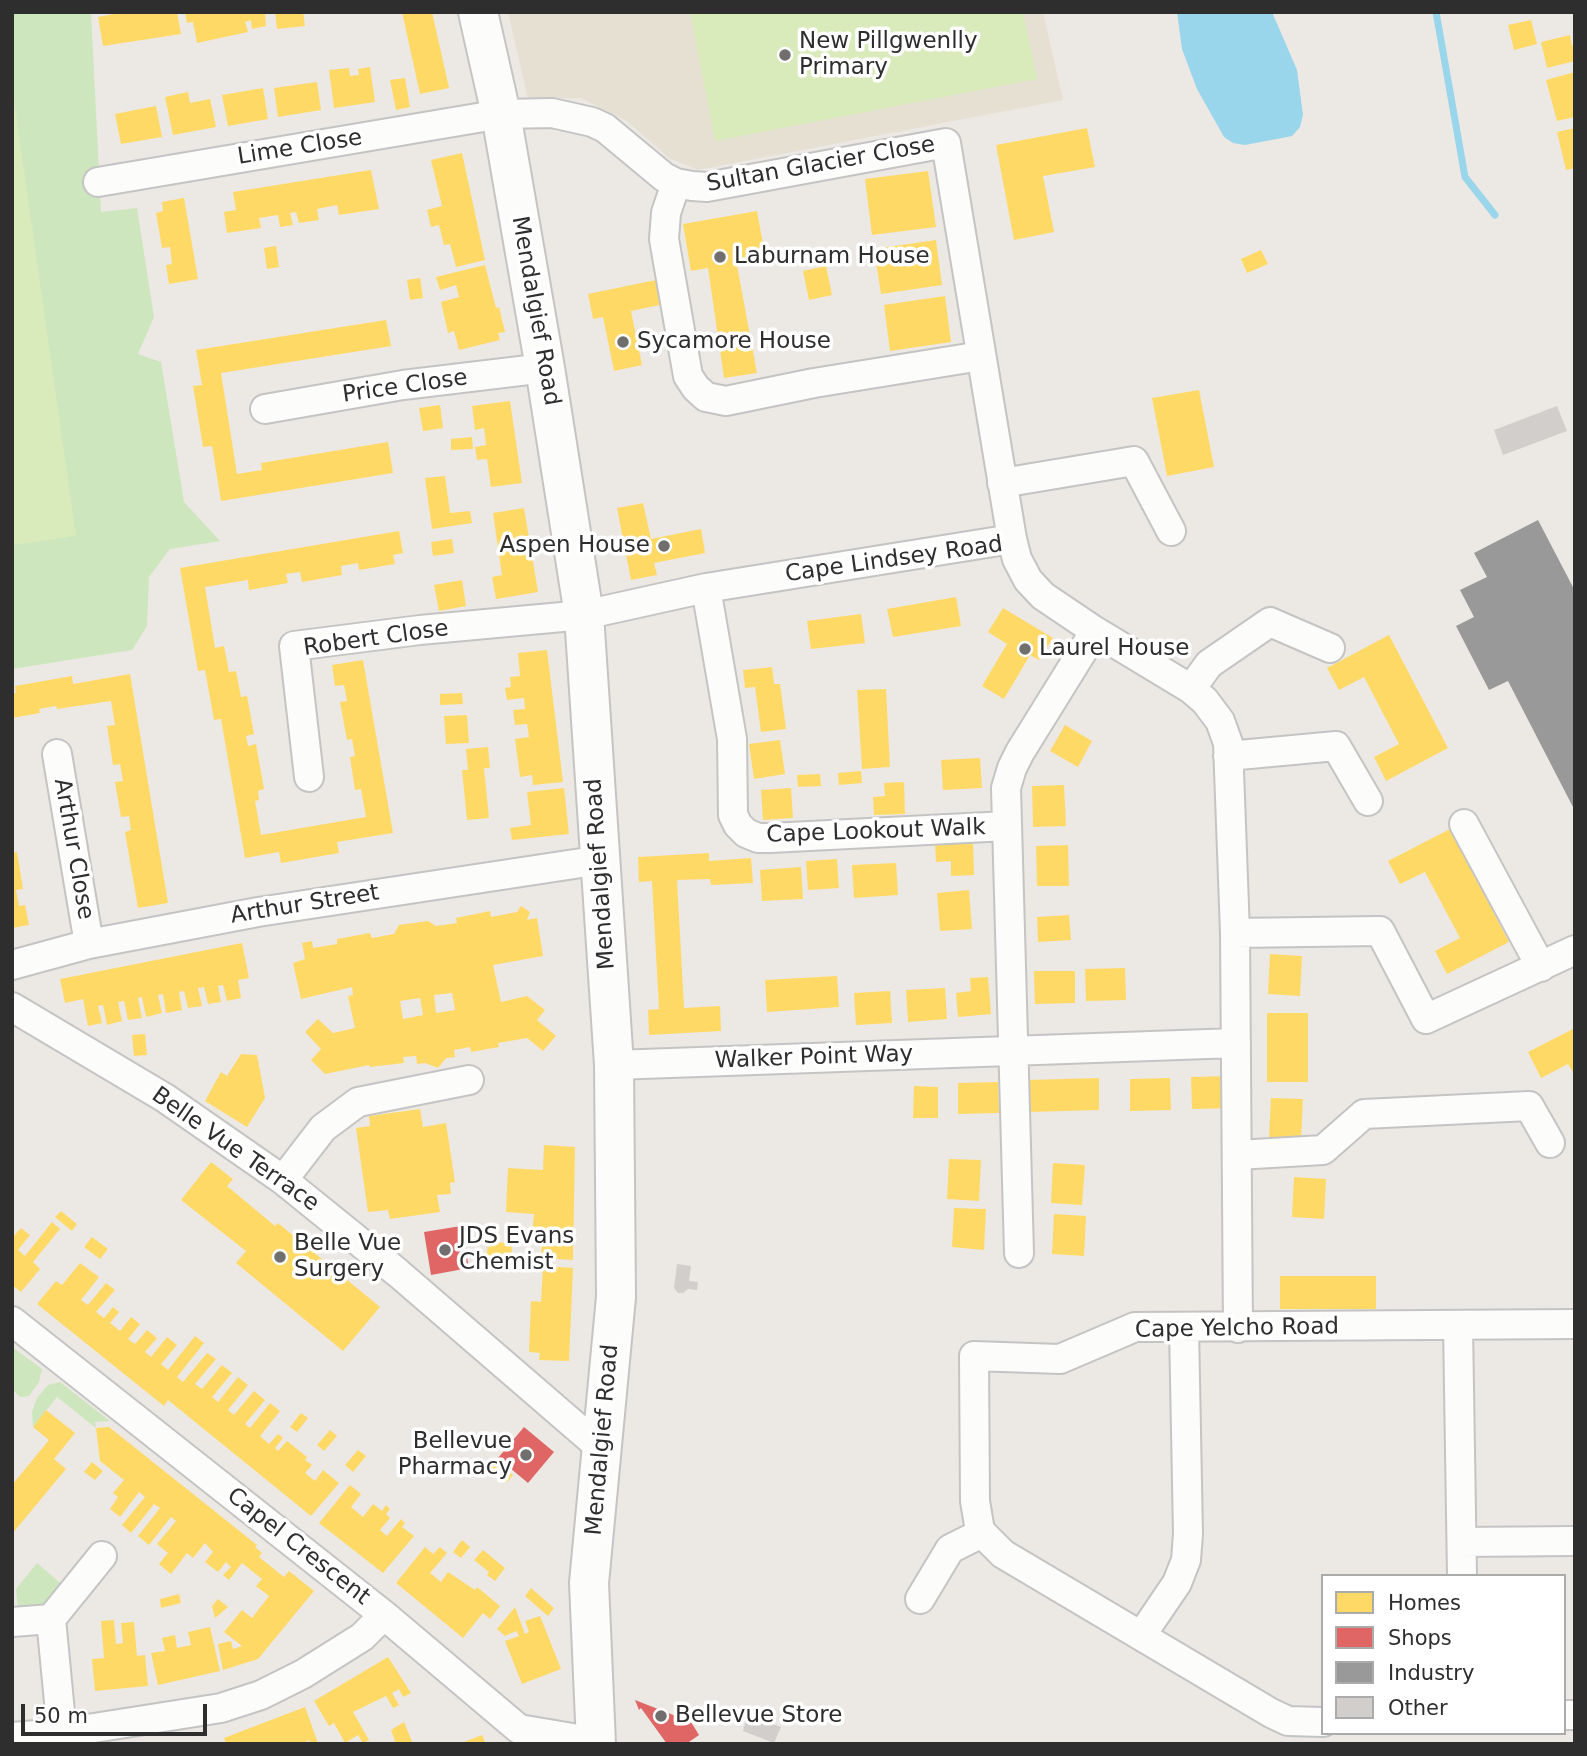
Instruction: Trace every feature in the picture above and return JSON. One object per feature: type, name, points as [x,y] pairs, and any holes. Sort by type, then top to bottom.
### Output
[{"type":"street","name":"Mendalgief Road","points":[[478,12],[501,114],[584,615],[601,860],[614,1065],[616,1297],[589,1583],[596,1743]]},
{"type":"street","name":"Sultan Glacier Close","points":[[501,114],[552,113],[592,122],[605,128],[654,170],[676,183],[707,187],[946,143],[1012,540]]},
{"type":"street","name":"Lime Close","points":[[98,181],[501,114]]},
{"type":"street","points":[[676,183],[666,213],[664,239],[688,376],[706,397],[726,401],[814,383],[981,356]]},
{"type":"street","name":"Price Close","points":[[265,409],[403,385],[545,368]]},
{"type":"street","points":[[1002,483],[1134,461],[1171,531]]},
{"type":"street","name":"Cape Lindsey Road","points":[[584,615],[706,588],[1012,540],[1017,559],[1028,580],[1043,596],[1191,689],[1205,701],[1220,721],[1228,743],[1235,933],[1238,1328]]},
{"type":"street","name":"Cape Lookout Walk","points":[[706,588],[732,738],[733,815],[746,833],[758,838],[770,838],[1007,826]]},
{"type":"street","name":"Robert Close","points":[[309,777],[294,646],[420,630],[584,615]]},
{"type":"street","points":[[1191,689],[1209,664],[1270,622],[1330,648]]},
{"type":"street","name":"Cape Lookout Walk","points":[[1013,1051],[1006,788],[1012,768],[1095,631]]},
{"type":"street","points":[[1228,756],[1336,746],[1368,801]]},
{"type":"street","name":"Arthur Close","points":[[57,754],[89,944]]},
{"type":"street","points":[[1464,824],[1541,967]]},
{"type":"street","name":"Arthur Street","points":[[12,965],[89,944],[258,912],[601,860]]},
{"type":"street","points":[[1235,933],[1380,931],[1426,1019],[1575,950]]},
{"type":"street","name":"Belle Vue Terrace","points":[[12,1007],[165,1098],[283,1180],[398,1273],[602,1449]]},
{"type":"street","name":"Walker Point Way","points":[[614,1065],[1236,1043]]},
{"type":"street","points":[[1013,1051],[1019,1253]]},
{"type":"street","points":[[283,1180],[323,1128],[358,1102],[469,1080]]},
{"type":"street","points":[[1237,1155],[1324,1150],[1364,1115],[1529,1106],[1550,1143]]},
{"type":"street","name":"Capel Crescent","points":[[12,1321],[384,1615],[519,1736],[596,1743]]},
{"type":"street","name":"Cape Yelcho Road","points":[[982,1533],[975,1501],[974,1356],[1060,1359],[1135,1327],[1575,1324]]},
{"type":"street","points":[[1458,1325],[1462,1574]]},
{"type":"street","points":[[1141,1636],[1177,1583],[1186,1560],[1188,1534],[1184,1328]]},
{"type":"street","points":[[920,1600],[950,1549],[982,1533],[1003,1554],[1271,1713],[1288,1721],[1321,1723]]},
{"type":"street","points":[[1462,1542],[1575,1541]]},
{"type":"street","points":[[62,1733],[51,1619],[102,1556]]},
{"type":"street","points":[[12,1737],[62,1733],[221,1708],[261,1695],[303,1674],[362,1637],[384,1615]]},
{"type":"street","points":[[12,1622],[51,1619]]},
{"type":"shaded area","name":"New Pillgwenlly Primary","points":[[508,12],[1043,12],[1063,100],[698,170],[669,158],[627,121],[581,98],[528,99]]},
{"type":"green space","points":[[12,12],[91,12],[101,212],[137,208],[154,317],[138,354],[161,362],[184,502],[220,541],[170,549],[149,577],[147,626],[132,650],[12,669]]},
{"type":"green space","points":[[690,12],[1023,12],[1037,79],[715,141]]},
{"type":"green space","points":[[12,100],[76,536],[12,545]]},
{"type":"green space","points":[[12,1347],[42,1369],[39,1382],[29,1396],[20,1397],[12,1389]]},
{"type":"green space","points":[[60,1382],[110,1421],[95,1422],[96,1428],[57,1397],[33,1427],[32,1412],[37,1398],[48,1385]]},
{"type":"green space","points":[[37,1563],[66,1588],[48,1607],[18,1609],[16,1589]]},
{"type":"water","points":[[1177,12],[1272,12],[1297,70],[1303,115],[1300,127],[1292,136],[1245,145],[1233,143],[1224,137],[1197,89],[1182,49]]},
{"type":"building: Homes","points":[[125,12],[177,12],[181,34],[103,46],[98,17]]},
{"type":"building: Homes","points":[[185,12],[265,12],[266,26],[252,29],[251,20],[245,22],[248,32],[197,43],[193,22],[187,23]]},
{"type":"building: Homes","points":[[275,12],[303,12],[305,26],[277,29]]},
{"type":"building: Homes","points":[[402,12],[432,12],[449,88],[420,94]]},
{"type":"building: Homes","points":[[1531,20],[1537,44],[1514,50],[1508,25]]},
{"type":"building: Homes","points":[[1570,35],[1572,46],[1575,45],[1575,61],[1547,68],[1541,42]]},
{"type":"building: Homes","points":[[370,67],[375,102],[334,108],[329,70],[349,68],[350,76],[359,75],[358,69]]},
{"type":"building: Homes","points":[[1575,72],[1575,117],[1557,121],[1546,80]]},
{"type":"building: Homes","points":[[405,78],[410,107],[396,110],[390,80]]},
{"type":"building: Homes","points":[[317,82],[321,110],[278,117],[274,88]]},
{"type":"building: Homes","points":[[263,88],[268,119],[228,126],[222,95]]},
{"type":"building: Homes","points":[[188,92],[190,103],[210,99],[216,127],[173,135],[165,97]]},
{"type":"building: Homes","points":[[156,106],[162,137],[121,144],[115,114]]},
{"type":"building: Homes","points":[[1087,128],[1095,167],[1043,176],[1054,232],[1014,240],[996,145]]},
{"type":"building: Homes","points":[[1575,128],[1575,168],[1566,170],[1557,132]]},
{"type":"building: Homes","points":[[462,153],[485,260],[456,267],[450,244],[444,245],[439,225],[431,227],[427,210],[442,206],[431,160]]},
{"type":"building: Homes","points":[[371,170],[379,209],[339,215],[337,205],[317,209],[319,220],[299,223],[296,212],[290,213],[293,225],[280,227],[278,215],[259,218],[261,228],[227,233],[224,212],[236,210],[233,192]]},
{"type":"building: Homes","points":[[928,171],[936,227],[872,235],[865,179]]},
{"type":"building: Homes","points":[[184,198],[198,279],[169,284],[166,265],[172,264],[170,247],[162,248],[156,213],[163,211],[162,202]]},
{"type":"building: Homes","name":"Laburnam House","points":[[757,211],[765,255],[736,260],[757,373],[724,378],[708,268],[691,271],[683,224]]},
{"type":"building: Homes","points":[[936,240],[942,285],[881,294],[874,249]]},
{"type":"building: Homes","points":[[276,246],[279,267],[267,269],[264,248]]},
{"type":"building: Homes","points":[[1261,250],[1268,264],[1247,273],[1241,259]]},
{"type":"building: Homes","points":[[485,265],[505,332],[498,333],[500,340],[459,350],[454,331],[448,333],[441,302],[459,297],[456,285],[440,290],[436,277]]},
{"type":"building: Homes","points":[[826,266],[832,295],[809,300],[803,271]]},
{"type":"building: Homes","points":[[420,278],[423,298],[410,300],[407,280]]},
{"type":"building: Homes","name":"Sycamore House","points":[[656,280],[660,305],[631,311],[642,365],[614,371],[603,317],[593,319],[588,294]]},
{"type":"building: Homes","points":[[945,296],[951,342],[890,351],[884,305]]},
{"type":"building: Homes","points":[[386,320],[391,346],[221,373],[237,474],[262,470],[261,463],[388,442],[393,473],[221,501],[212,446],[203,447],[193,386],[202,385],[196,350]]},
{"type":"building: Homes","points":[[1199,390],[1214,467],[1167,476],[1152,398]]},
{"type":"building: Homes","points":[[510,401],[522,483],[491,487],[487,459],[477,460],[475,447],[486,445],[484,428],[475,430],[472,406]]},
{"type":"building: Homes","points":[[440,405],[443,428],[423,431],[419,408]]},
{"type":"building: Homes","points":[[472,437],[473,449],[451,450],[451,439]]},
{"type":"building: Homes","points":[[445,476],[450,513],[470,511],[472,523],[432,529],[425,478]]},
{"type":"building: Homes","name":"Aspen House","points":[[643,503],[651,539],[701,529],[705,553],[654,563],[657,575],[631,580],[617,508]]},
{"type":"building: Homes","points":[[524,508],[538,592],[496,599],[492,577],[502,575],[493,513]]},
{"type":"building: Homes","points":[[399,531],[403,553],[393,555],[395,564],[359,570],[358,563],[341,566],[342,575],[302,582],[300,572],[286,574],[288,583],[249,590],[248,580],[205,587],[215,648],[224,646],[229,672],[236,671],[241,697],[247,696],[254,734],[246,736],[248,746],[256,744],[264,789],[258,791],[259,800],[255,801],[261,835],[366,817],[361,789],[355,790],[350,757],[355,756],[352,739],[347,740],[340,702],[347,701],[344,685],[335,686],[332,665],[363,660],[393,833],[337,842],[339,853],[281,863],[279,852],[245,858],[221,719],[214,720],[205,670],[198,671],[180,568]]},
{"type":"building: Homes","points":[[452,539],[454,553],[433,556],[431,542]]},
{"type":"building: Homes","points":[[462,580],[466,606],[439,611],[434,585]]},
{"type":"building: Homes","points":[[956,597],[961,626],[893,637],[887,609]]},
{"type":"building: Homes","name":"Laurel House","points":[[1003,608],[1053,638],[1039,660],[1030,655],[1004,699],[982,686],[1007,644],[988,632]]},
{"type":"building: Homes","points":[[861,614],[865,643],[811,649],[807,621]]},
{"type":"building: Homes","points":[[1389,635],[1448,748],[1386,781],[1374,757],[1399,744],[1364,677],[1339,690],[1327,668]]},
{"type":"building: Homes","points":[[547,650],[563,782],[533,785],[532,775],[520,777],[515,739],[529,737],[527,724],[515,725],[513,710],[525,709],[524,698],[507,700],[505,688],[511,687],[510,677],[520,676],[518,653]]},
{"type":"building: Homes","points":[[772,667],[774,684],[780,684],[786,729],[761,732],[755,687],[745,688],[743,670]]},
{"type":"building: Homes","points":[[130,674],[168,903],[138,908],[125,832],[131,830],[129,816],[121,817],[115,782],[123,781],[120,764],[113,765],[107,726],[115,725],[111,701],[57,709],[56,706],[39,709],[40,713],[12,718],[12,693],[16,693],[15,686],[72,676],[73,684]]},
{"type":"building: Homes","points":[[886,689],[890,767],[862,769],[857,690]]},
{"type":"building: Homes","points":[[462,693],[463,704],[440,705],[440,694]]},
{"type":"building: Homes","points":[[467,715],[469,743],[446,744],[444,716]]},
{"type":"building: Homes","points":[[1065,725],[1092,741],[1078,767],[1050,751]]},
{"type":"building: Homes","points":[[780,740],[785,774],[754,779],[749,744]]},
{"type":"building: Homes","points":[[488,747],[490,768],[484,768],[489,818],[467,820],[462,770],[468,770],[466,749]]},
{"type":"building: Homes","points":[[980,758],[982,788],[943,790],[941,760]]},
{"type":"building: Homes","points":[[861,771],[862,783],[839,785],[838,773]]},
{"type":"building: Homes","points":[[820,774],[821,786],[798,787],[797,775]]},
{"type":"building: Homes","points":[[904,782],[905,814],[874,815],[873,797],[885,796],[884,783]]},
{"type":"building: Homes","points":[[1064,785],[1066,826],[1033,827],[1032,786]]},
{"type":"building: Homes","points":[[564,788],[569,834],[512,840],[510,828],[531,825],[527,792]]},
{"type":"building: Homes","points":[[791,788],[793,818],[763,820],[761,790]]},
{"type":"building: Homes","points":[[1450,829],[1509,942],[1447,974],[1435,951],[1460,938],[1425,872],[1400,884],[1388,861]]},
{"type":"building: Homes","points":[[973,842],[974,875],[951,876],[951,861],[936,862],[935,843]]},
{"type":"building: Homes","points":[[1068,845],[1069,886],[1037,886],[1036,846]]},
{"type":"building: Homes","points":[[17,852],[23,889],[16,890],[19,906],[25,905],[29,925],[12,928],[12,853]]},
{"type":"building: Homes","points":[[709,853],[709,861],[751,858],[753,883],[711,885],[710,879],[677,880],[684,1008],[720,1006],[721,1031],[649,1035],[648,1010],[659,1009],[652,881],[639,882],[638,857]]},
{"type":"building: Homes","points":[[837,859],[839,888],[808,890],[806,861]]},
{"type":"building: Homes","points":[[896,863],[898,895],[854,898],[852,865]]},
{"type":"building: Homes","points":[[801,867],[803,899],[762,901],[760,870]]},
{"type":"building: Homes","points":[[969,890],[972,929],[940,931],[937,893]]},
{"type":"building: Homes","points":[[521,906],[530,912],[527,920],[537,918],[543,956],[493,965],[501,1002],[527,996],[545,1010],[537,1020],[556,1036],[543,1051],[527,1038],[498,1043],[499,1047],[471,1052],[470,1047],[454,1050],[455,1057],[446,1058],[438,1068],[425,1063],[417,1064],[416,1056],[403,1057],[404,1063],[369,1065],[325,1074],[311,1060],[321,1049],[305,1032],[318,1019],[333,1033],[355,1028],[348,996],[353,995],[352,987],[301,999],[293,963],[305,959],[302,943],[312,941],[313,948],[337,944],[337,939],[370,933],[372,938],[394,934],[399,925],[428,921],[436,926],[457,923],[456,918],[490,911],[491,917],[517,912]],"holes":[[[452,993],[455,1010],[436,1013],[434,995]],[[420,998],[423,1015],[403,1019],[400,1001]]]},
{"type":"building: Homes","points":[[1069,915],[1071,940],[1038,942],[1037,917]]},
{"type":"building: Homes","points":[[242,943],[249,978],[238,980],[241,998],[227,1001],[223,985],[218,986],[221,1002],[208,1004],[204,987],[198,988],[202,1006],[188,1008],[184,991],[179,992],[182,1010],[166,1013],[163,994],[158,995],[162,1013],[146,1017],[142,997],[138,998],[142,1018],[128,1020],[124,1001],[118,1002],[122,1021],[107,1025],[103,1005],[98,1006],[102,1023],[88,1026],[83,999],[65,1003],[60,979]]},
{"type":"building: Homes","points":[[1270,954],[1302,956],[1300,996],[1268,994]]},
{"type":"building: Homes","points":[[1125,968],[1126,1000],[1086,1001],[1085,969]]},
{"type":"building: Homes","points":[[1034,971],[1075,971],[1075,1003],[1035,1004]]},
{"type":"building: Homes","points":[[837,976],[839,1007],[767,1012],[765,980]]},
{"type":"building: Homes","points":[[988,977],[991,1014],[958,1017],[956,993],[971,991],[970,978]]},
{"type":"building: Homes","points":[[945,988],[947,1019],[908,1022],[906,990]]},
{"type":"building: Homes","points":[[890,991],[892,1023],[856,1025],[854,993]]},
{"type":"building: Homes","points":[[1267,1013],[1308,1013],[1308,1082],[1267,1082]]},
{"type":"building: Homes","points":[[1575,1028],[1575,1076],[1568,1064],[1541,1078],[1528,1052]]},
{"type":"building: Homes","points":[[145,1034],[147,1055],[134,1056],[132,1035]]},
{"type":"building: Homes","points":[[241,1054],[257,1055],[265,1098],[247,1127],[205,1101],[221,1072],[227,1076]]},
{"type":"building: Homes","points":[[1232,1076],[1232,1108],[1192,1109],[1191,1077]]},
{"type":"building: Homes","points":[[1099,1078],[1099,1110],[1029,1112],[1028,1080]]},
{"type":"building: Homes","points":[[1170,1078],[1171,1110],[1130,1111],[1130,1079]]},
{"type":"building: Homes","points":[[998,1082],[999,1113],[958,1114],[958,1083]]},
{"type":"building: Homes","points":[[914,1086],[938,1087],[938,1118],[913,1118]]},
{"type":"building: Homes","points":[[1271,1098],[1303,1099],[1301,1140],[1269,1138]]},
{"type":"building: Homes","points":[[420,1109],[423,1127],[446,1123],[455,1182],[450,1183],[451,1194],[437,1195],[440,1212],[390,1219],[388,1210],[368,1212],[356,1128],[370,1126],[369,1116]]},
{"type":"building: Homes","points":[[544,1145],[575,1147],[573,1260],[541,1258],[542,1236],[532,1235],[534,1214],[506,1212],[508,1168],[543,1170]]},
{"type":"building: Homes","points":[[949,1159],[981,1160],[979,1201],[947,1199]]},
{"type":"building: Homes","name":"Belle Vue Surgery","points":[[211,1162],[233,1179],[227,1186],[275,1226],[278,1223],[380,1307],[343,1351],[236,1263],[246,1251],[181,1200]]},
{"type":"building: Homes","points":[[1053,1163],[1085,1165],[1082,1205],[1051,1203]]},
{"type":"building: Homes","points":[[1294,1177],[1326,1179],[1324,1219],[1292,1217]]},
{"type":"building: Homes","points":[[954,1208],[986,1209],[984,1250],[952,1247]]},
{"type":"building: Homes","points":[[61,1211],[77,1224],[72,1231],[55,1217]]},
{"type":"building: Homes","points":[[1054,1214],[1086,1216],[1084,1256],[1052,1254]]},
{"type":"building: Homes","points":[[52,1222],[60,1229],[33,1262],[40,1269],[21,1292],[12,1285],[12,1238],[21,1228],[30,1235],[18,1250],[25,1256]]},
{"type":"building: Homes","points":[[92,1237],[108,1249],[100,1259],[84,1247]]},
{"type":"building: Homes","points":[[488,1242],[512,1243],[511,1267],[486,1265]]},
{"type":"building: Homes","points":[[80,1263],[99,1277],[81,1300],[88,1305],[106,1283],[115,1290],[96,1312],[104,1318],[113,1307],[119,1312],[110,1323],[120,1331],[131,1317],[140,1324],[128,1339],[135,1344],[147,1330],[157,1338],[145,1352],[151,1357],[167,1337],[177,1345],[161,1364],[168,1370],[195,1336],[204,1343],[177,1377],[183,1382],[207,1353],[216,1359],[195,1384],[202,1389],[222,1365],[232,1373],[212,1397],[218,1402],[238,1377],[248,1385],[228,1410],[234,1415],[254,1391],[265,1400],[245,1424],[250,1428],[270,1403],[280,1411],[260,1436],[269,1444],[278,1434],[283,1438],[275,1448],[278,1451],[287,1441],[307,1457],[305,1460],[312,1465],[305,1473],[315,1481],[323,1470],[339,1483],[311,1516],[168,1400],[164,1406],[37,1304],[56,1281],[62,1285]]},
{"type":"building: Homes","points":[[543,1266],[573,1268],[569,1361],[539,1360],[540,1353],[529,1352],[531,1301],[541,1302]]},
{"type":"building: Homes","points":[[1280,1276],[1376,1276],[1376,1309],[1280,1309]]},
{"type":"building: Homes","points":[[46,1410],[75,1433],[54,1459],[66,1469],[12,1534],[12,1485],[49,1440],[33,1427]]},
{"type":"building: Homes","points":[[301,1413],[308,1418],[297,1432],[290,1427]]},
{"type":"building: Homes","points":[[109,1427],[257,1545],[255,1547],[262,1553],[259,1557],[284,1577],[289,1571],[314,1591],[258,1659],[223,1670],[218,1644],[231,1641],[233,1649],[242,1646],[224,1632],[242,1610],[252,1618],[269,1596],[256,1586],[262,1579],[242,1563],[229,1580],[223,1575],[231,1567],[226,1562],[218,1572],[205,1562],[213,1552],[205,1543],[193,1558],[187,1553],[171,1574],[159,1564],[168,1553],[157,1544],[176,1521],[171,1517],[149,1545],[138,1536],[160,1508],[154,1504],[131,1533],[122,1525],[145,1497],[139,1492],[120,1517],[110,1509],[118,1497],[113,1493],[124,1480],[100,1461],[96,1428]]},
{"type":"building: Homes","points":[[330,1430],[337,1436],[324,1451],[317,1445]]},
{"type":"building: Homes","points":[[358,1450],[366,1456],[353,1472],[345,1465]]},
{"type":"building: Homes","points":[[496,1461],[513,1475],[507,1482],[490,1468]]},
{"type":"building: Homes","points":[[92,1462],[103,1471],[95,1480],[84,1472]]},
{"type":"building: Homes","points":[[350,1485],[361,1494],[351,1507],[363,1517],[373,1504],[382,1511],[386,1505],[390,1509],[386,1514],[390,1518],[380,1530],[387,1536],[401,1519],[405,1523],[402,1527],[414,1536],[383,1573],[319,1523]]},
{"type":"building: Homes","points":[[462,1540],[470,1547],[461,1558],[453,1552]]},
{"type":"building: Homes","points":[[425,1547],[433,1554],[440,1547],[447,1553],[430,1573],[441,1582],[448,1572],[475,1590],[477,1587],[500,1606],[490,1619],[483,1613],[463,1638],[396,1583]]},
{"type":"building: Homes","points":[[483,1550],[505,1568],[495,1581],[487,1575],[489,1572],[474,1560]]},
{"type":"building: Homes","points":[[531,1588],[554,1608],[548,1616],[525,1596]]},
{"type":"building: Homes","points":[[179,1594],[181,1603],[161,1608],[160,1599]]},
{"type":"building: Homes","points":[[218,1599],[228,1607],[215,1618],[212,1606]]},
{"type":"building: Homes","points":[[515,1607],[525,1634],[529,1632],[525,1621],[540,1616],[561,1669],[522,1684],[505,1641],[519,1636],[516,1631],[505,1636],[497,1629]]},
{"type":"building: Homes","points":[[114,1620],[116,1644],[123,1643],[121,1623],[134,1622],[137,1656],[145,1655],[148,1686],[95,1691],[92,1659],[104,1658],[101,1621]]},
{"type":"building: Homes","points":[[210,1627],[220,1671],[158,1685],[151,1653],[165,1651],[162,1638],[175,1635],[177,1648],[191,1645],[188,1632]]},
{"type":"building: Homes","points":[[388,1657],[411,1693],[403,1697],[399,1689],[392,1693],[399,1705],[393,1708],[386,1696],[353,1712],[369,1740],[363,1743],[358,1735],[345,1743],[334,1723],[329,1726],[314,1701]]},
{"type":"building: Homes","points":[[305,1707],[318,1743],[311,1744],[309,1740],[302,1744],[226,1744],[224,1738]]},
{"type":"building: Homes","points":[[404,1722],[413,1744],[396,1744],[391,1730]]},
{"type":"building: Homes","points":[[482,1735],[486,1744],[459,1744]]},
{"type":"building: Shops","points":[[461,1226],[469,1268],[431,1275],[424,1232]]},
{"type":"building: Shops","name":"Bellevue Pharmacy","points":[[524,1427],[554,1452],[528,1483],[498,1458]]},
{"type":"building: Shops","name":"Bellevue Store","points":[[635,1700],[691,1722],[699,1735],[686,1744],[667,1744],[641,1708],[639,1710]]},
{"type":"building: Industry","points":[[1538,520],[1575,591],[1575,811],[1508,681],[1489,690],[1456,626],[1474,617],[1460,590],[1487,577],[1474,553]]},
{"type":"building: Other","points":[[1557,406],[1567,431],[1503,455],[1494,430]]},
{"type":"building: Other","points":[[677,1264],[691,1266],[689,1281],[698,1282],[697,1290],[688,1289],[678,1293],[674,1288]]},
{"type":"building: Other","points":[[747,1715],[781,1727],[774,1743],[743,1731]]},
{"type":"waterway","points":[[1436,12],[1465,177],[1495,215]]},
{"type":"place","name":"New Pillgwenlly Primary","points":[[785,55]]},
{"type":"place","name":"Laburnam House","points":[[720,257]]},
{"type":"place","name":"Sycamore House","points":[[623,342]]},
{"type":"place","name":"Aspen House","points":[[664,546]]},
{"type":"place","name":"Laurel House","points":[[1025,649]]},
{"type":"place","name":"JDS Evans Chemist","points":[[445,1250]]},
{"type":"place","name":"Belle Vue Surgery","points":[[280,1257]]},
{"type":"place","name":"Bellevue Pharmacy","points":[[526,1455]]},
{"type":"place","name":"Bellevue Store","points":[[661,1716]]}]
